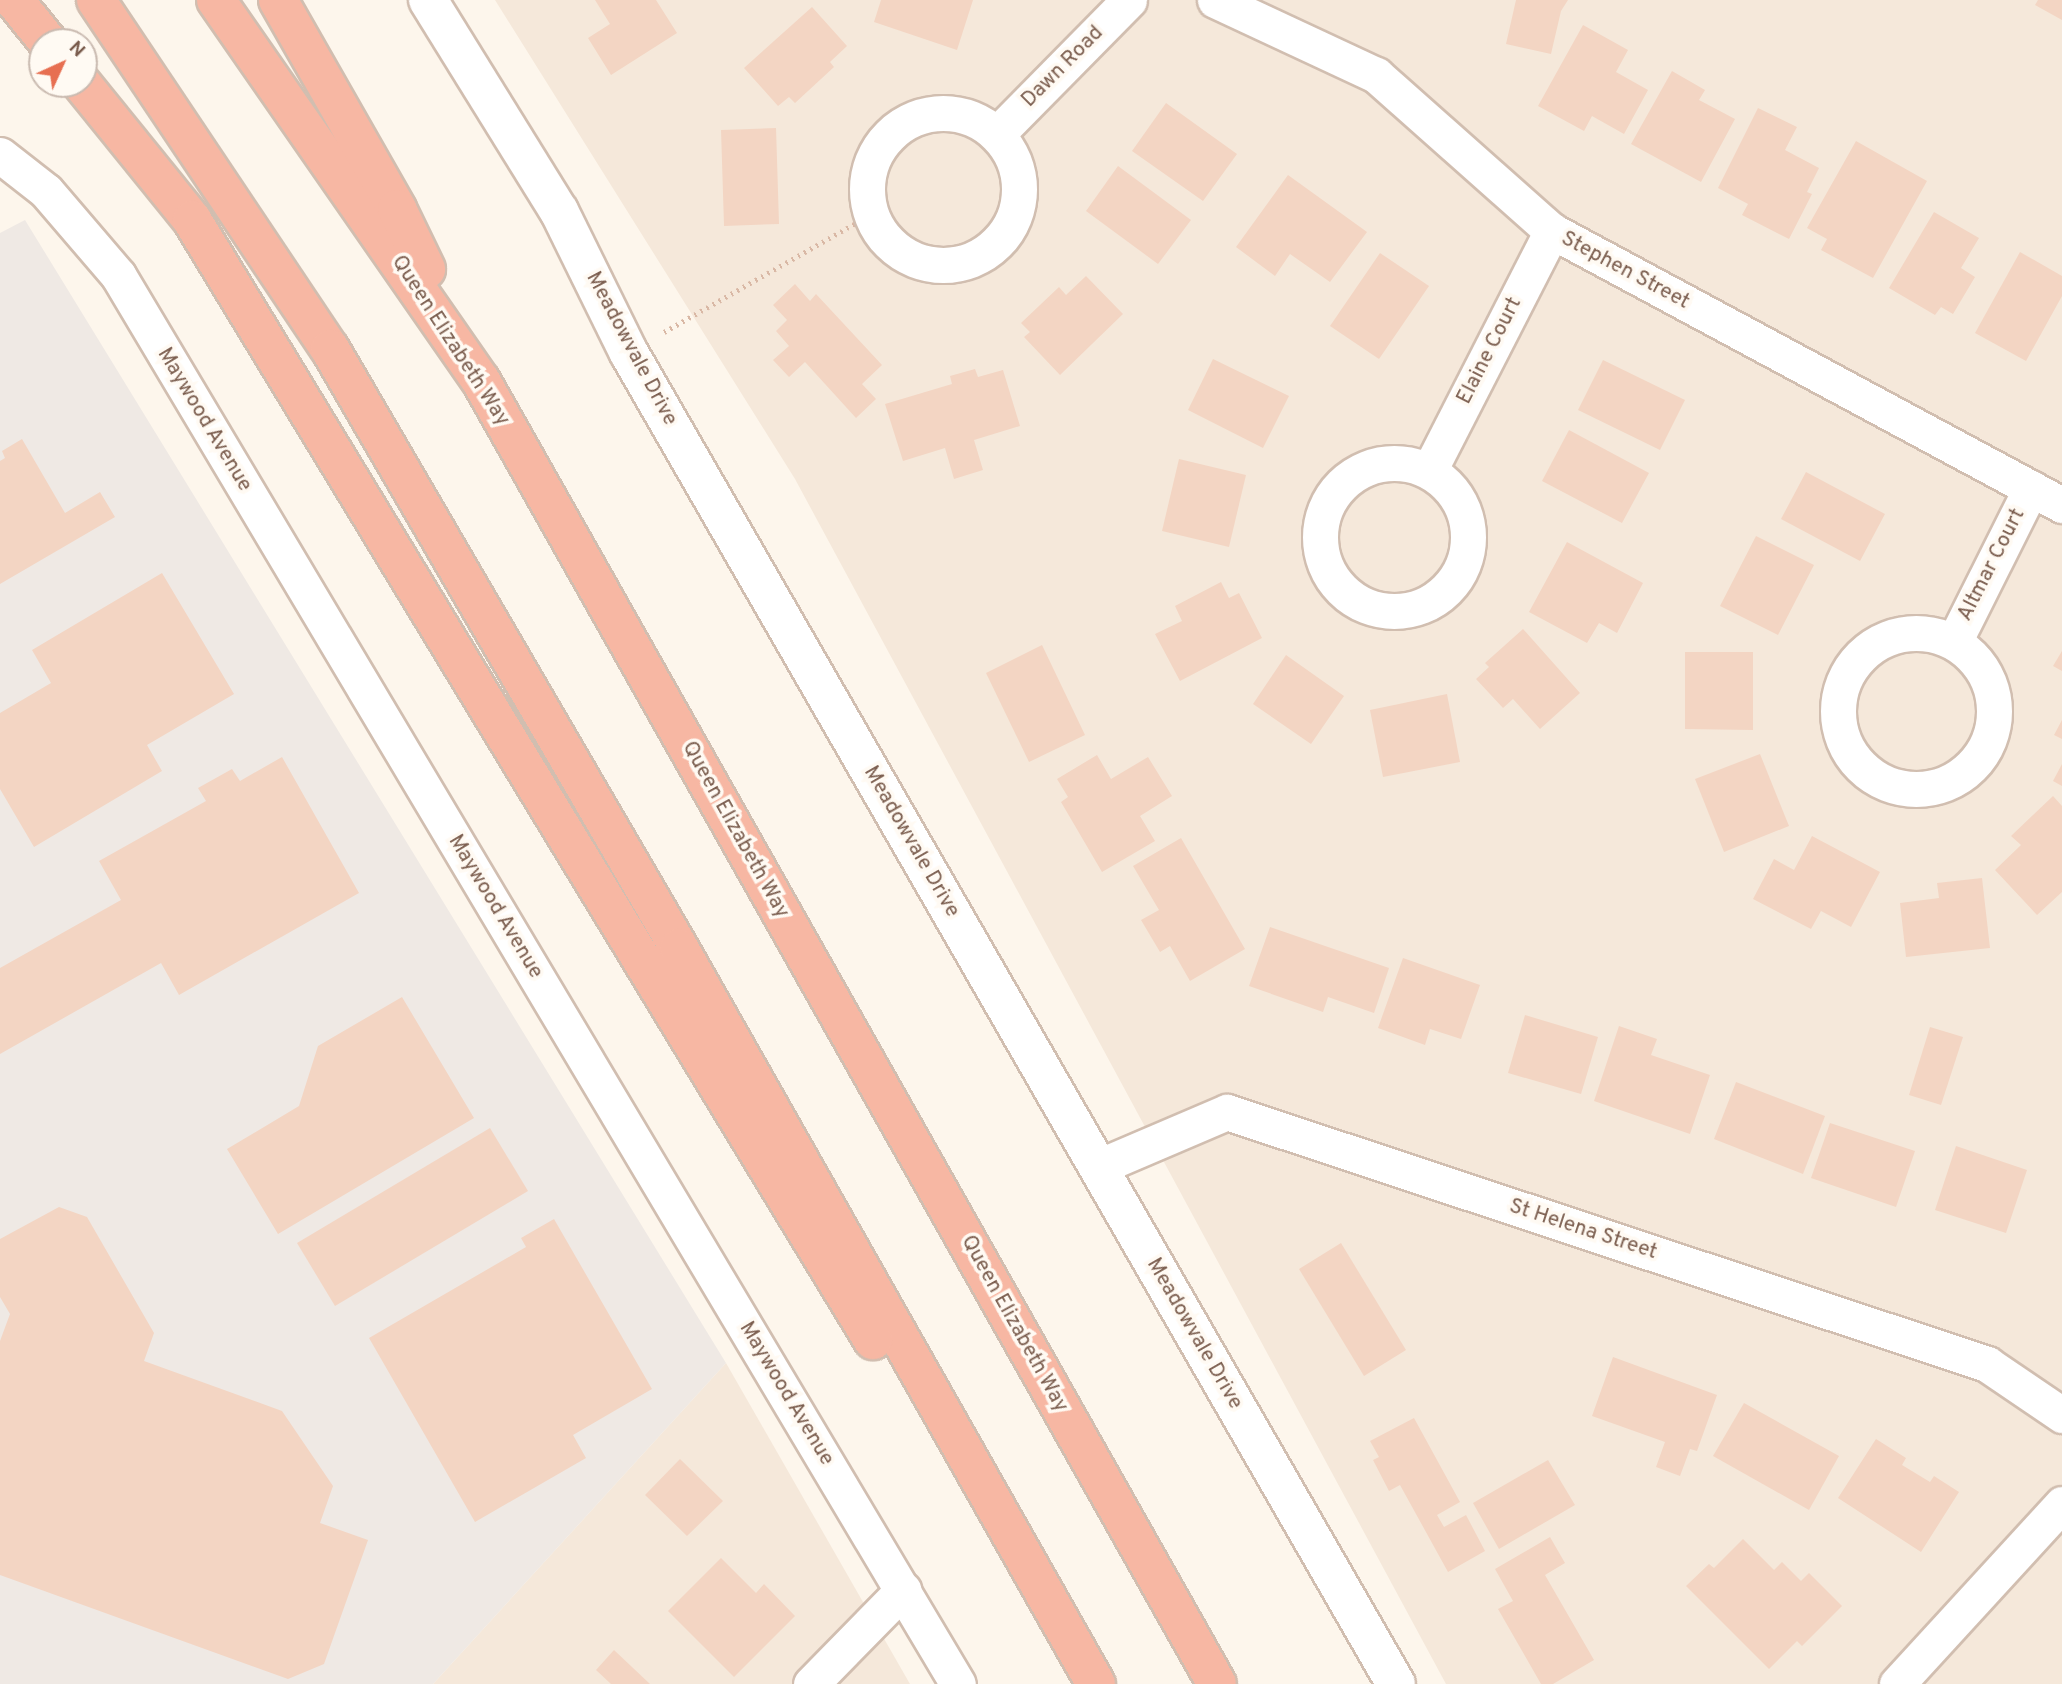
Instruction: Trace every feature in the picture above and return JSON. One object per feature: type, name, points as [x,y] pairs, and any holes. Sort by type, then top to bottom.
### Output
[{"type":"highway","points":[[14,0],[37,28]]},
{"type":"highway","points":[[96,0],[330,349],[680,948],[1097,1684]]},
{"type":"highway","name":"Queen Elizabeth Way","points":[[216,0],[481,381],[1217,1684]]},
{"type":"highway","points":[[278,0],[397,209],[481,381]]},
{"type":"highway","points":[[93,98],[192,220],[1082,1684]]},
{"type":"street","name":"Meadowvale Drive","points":[[428,0],[559,211],[629,353],[1396,1684]]},
{"type":"street","name":"Dawn Road","points":[[997,134],[1129,0]]},
{"type":"street","name":"Stephen Street","points":[[1214,0],[1376,75],[1552,231],[2062,505]]},
{"type":"street","points":[[950,113],[976,119],[997,134],[1012,154],[1019,178],[1019,204],[1010,227],[995,247],[974,260],[949,266],[924,264],[901,254],[882,237],[870,215],[866,189],[870,164],[882,141],[901,124],[925,114],[950,113]]},
{"type":"street","name":"Maywood Avenue","points":[[0,155],[46,191],[118,275],[958,1684]]},
{"type":"street","name":"Elaine Court","points":[[1429,471],[1552,231]]},
{"type":"street","points":[[1405,463],[1429,471],[1448,486],[1462,506],[1469,530],[1467,554],[1458,577],[1441,595],[1420,607],[1396,611],[1372,608],[1350,597],[1333,579],[1322,557],[1320,532],[1326,508],[1338,487],[1357,472],[1381,464],[1405,463]]},
{"type":"street","name":"Altmar Court","points":[[1954,642],[2031,488]]},
{"type":"street","name":"Altmar Court","points":[[1905,633],[1930,633],[1954,642],[1974,658],[1989,681],[1995,707],[1992,734],[1980,757],[1961,776],[1937,788],[1910,790],[1884,783],[1862,769],[1846,747],[1838,723],[1838,698],[1846,675],[1861,655],[1881,640],[1905,633]]},
{"type":"street","name":"St Helena Street","points":[[1098,1167],[1227,1112],[1987,1364],[2062,1415]]},
{"type":"street","points":[[1898,1684],[2062,1504]]},
{"type":"street","points":[[811,1684],[903,1590]]},
{"type":"path","points":[[629,353],[870,215]]},
{"type":"shaded area","points":[[495,0],[2062,0],[2062,1684],[1446,1684],[795,479]]},
{"type":"shaded area","points":[[25,220],[726,1363],[433,1684],[0,1684],[0,233]]},
{"type":"shaded area","points":[[726,1363],[910,1684],[433,1684]]},
{"type":"building","points":[[595,0],[656,0],[677,33],[611,75],[588,38],[610,24]]},
{"type":"building","points":[[881,0],[973,0],[957,50],[874,22]]},
{"type":"building","points":[[1516,0],[1568,0],[1561,11],[1551,54],[1506,44]]},
{"type":"building","points":[[2038,0],[2062,0],[2062,20],[2035,5]]},
{"type":"building","points":[[812,7],[847,46],[830,62],[834,67],[795,103],[789,97],[778,106],[744,68]]},
{"type":"building","points":[[1583,25],[1628,50],[1616,72],[1648,90],[1624,134],[1592,116],[1584,131],[1538,106]]},
{"type":"building","points":[[1672,71],[1705,90],[1699,100],[1735,119],[1701,182],[1631,144]]},
{"type":"building","points":[[1166,103],[1237,154],[1203,201],[1132,151]]},
{"type":"building","points":[[1758,108],[1797,127],[1785,150],[1819,168],[1807,192],[1812,194],[1789,239],[1742,215],[1748,204],[1718,188]]},
{"type":"building","points":[[776,128],[779,224],[724,226],[721,130]]},
{"type":"building","points":[[1856,141],[1927,181],[1873,278],[1821,250],[1827,239],[1807,228]]},
{"type":"building","points":[[1118,166],[1191,220],[1158,264],[1086,211]]},
{"type":"building","points":[[1288,175],[1367,232],[1330,282],[1290,254],[1275,276],[1236,247]]},
{"type":"building","points":[[1934,212],[1979,238],[1961,268],[1975,277],[1953,314],[1941,307],[1935,315],[1889,288]]},
{"type":"building","points":[[2020,252],[2062,276],[2062,296],[2026,361],[1975,333]]},
{"type":"building","points":[[1380,253],[1429,286],[1379,359],[1330,326]]},
{"type":"building","points":[[1086,276],[1123,314],[1060,375],[1024,337],[1030,332],[1021,323],[1059,287],[1066,295]]},
{"type":"building","points":[[795,284],[810,301],[816,294],[882,365],[862,384],[876,399],[856,418],[805,362],[789,377],[773,360],[789,346],[776,331],[787,320],[773,305]]},
{"type":"building","points":[[1213,359],[1289,396],[1263,448],[1188,410]]},
{"type":"building","points":[[1603,360],[1685,400],[1660,450],[1578,410]]},
{"type":"building","points":[[975,369],[978,377],[1003,370],[1020,426],[974,440],[983,470],[954,479],[945,448],[903,461],[885,404],[952,384],[950,376]]},
{"type":"building","points":[[1569,430],[1649,473],[1622,523],[1542,481]]},
{"type":"building","points":[[22,439],[65,513],[100,492],[115,517],[0,584],[0,461],[5,458],[2,451]]},
{"type":"building","points":[[1179,459],[1246,475],[1229,547],[1162,531]]},
{"type":"building","points":[[1806,472],[1885,514],[1860,561],[1781,519]]},
{"type":"building","points":[[1756,536],[1814,565],[1778,635],[1720,606]]},
{"type":"building","points":[[1567,542],[1643,583],[1617,633],[1599,623],[1587,643],[1529,612]]},
{"type":"building","points":[[162,573],[234,694],[147,745],[162,771],[34,847],[0,789],[0,713],[51,683],[32,650]]},
{"type":"building","points":[[1221,582],[1229,598],[1239,593],[1262,638],[1180,681],[1155,634],[1182,621],[1175,606]]},
{"type":"building","points":[[1523,629],[1580,693],[1540,729],[1513,699],[1503,708],[1476,679],[1489,667],[1485,663]]},
{"type":"building","points":[[1042,645],[1085,735],[1029,762],[986,673]]},
{"type":"building","points":[[2062,651],[2062,671],[2053,666]]},
{"type":"building","points":[[1685,652],[1753,652],[1753,730],[1685,729]]},
{"type":"building","points":[[1286,655],[1344,696],[1311,744],[1253,704]]},
{"type":"building","points":[[1447,694],[1460,762],[1383,777],[1370,710]]},
{"type":"building","points":[[2062,720],[2062,739],[2054,735]]},
{"type":"building","points":[[1760,754],[1789,826],[1724,852],[1695,779]]},
{"type":"building","points":[[1097,755],[1111,779],[1148,757],[1172,796],[1140,816],[1155,841],[1102,872],[1061,802],[1068,797],[1057,779]]},
{"type":"building","points":[[282,757],[359,893],[179,995],[161,963],[0,1054],[0,968],[121,900],[99,861],[206,801],[198,788],[232,769],[240,781]]},
{"type":"building","points":[[2062,764],[2062,786],[2053,781]]},
{"type":"building","points":[[2053,796],[2062,806],[2062,892],[2037,915],[1995,870],[2021,845],[2011,836]]},
{"type":"building","points":[[1812,836],[1880,872],[1851,927],[1821,911],[1811,929],[1753,899],[1774,859],[1794,870]]},
{"type":"building","points":[[1181,838],[1245,949],[1190,981],[1170,946],[1160,952],[1141,920],[1159,910],[1133,866]]},
{"type":"building","points":[[1982,878],[1990,948],[1906,957],[1900,903],[1939,898],[1937,883]]},
{"type":"building","points":[[1270,927],[1389,968],[1374,1013],[1328,997],[1323,1012],[1249,986]]},
{"type":"building","points":[[1403,958],[1480,985],[1461,1039],[1430,1029],[1425,1045],[1378,1028]]},
{"type":"building","points":[[402,997],[474,1118],[278,1234],[227,1149],[299,1106],[318,1046]]},
{"type":"building","points":[[1525,1015],[1598,1037],[1581,1094],[1508,1073]]},
{"type":"building","points":[[1619,1026],[1657,1039],[1651,1055],[1710,1075],[1690,1134],[1594,1101]]},
{"type":"building","points":[[1930,1027],[1963,1037],[1941,1105],[1909,1095]]},
{"type":"building","points":[[1736,1082],[1825,1116],[1803,1174],[1714,1139]]},
{"type":"building","points":[[1830,1123],[1915,1151],[1896,1207],[1811,1178]]},
{"type":"building","points":[[490,1128],[528,1191],[335,1306],[297,1243]]},
{"type":"building","points":[[1956,1146],[2027,1170],[2006,1233],[1935,1210]]},
{"type":"building","points":[[59,1207],[87,1217],[154,1333],[144,1361],[282,1411],[333,1486],[320,1523],[368,1540],[324,1664],[288,1679],[0,1575],[0,1341],[10,1314],[0,1297],[0,1239]]},
{"type":"building","points":[[554,1219],[652,1389],[573,1435],[586,1458],[475,1522],[369,1338],[526,1247],[521,1238]]},
{"type":"building","points":[[1341,1243],[1406,1350],[1364,1376],[1299,1269]]},
{"type":"building","points":[[1613,1357],[1717,1395],[1697,1451],[1690,1449],[1680,1476],[1656,1467],[1665,1442],[1592,1416]]},
{"type":"building","points":[[1744,1403],[1839,1456],[1809,1510],[1713,1456]]},
{"type":"building","points":[[1414,1418],[1460,1502],[1437,1515],[1444,1527],[1466,1515],[1485,1551],[1448,1572],[1400,1485],[1389,1491],[1373,1460],[1379,1457],[1370,1441]]},
{"type":"building","points":[[1876,1439],[1906,1458],[1902,1465],[1930,1482],[1934,1476],[1959,1492],[1921,1552],[1838,1498]]},
{"type":"building","points":[[680,1459],[723,1501],[687,1536],[645,1495]]},
{"type":"building","points":[[1548,1460],[1575,1505],[1499,1549],[1473,1503]]},
{"type":"building","points":[[1550,1537],[1565,1563],[1545,1575],[1594,1660],[1553,1684],[1541,1684],[1498,1609],[1513,1601],[1495,1569]]},
{"type":"building","points":[[1743,1539],[1774,1570],[1782,1562],[1801,1581],[1809,1573],[1842,1606],[1802,1646],[1797,1641],[1769,1669],[1686,1586],[1709,1564],[1714,1568]]},
{"type":"building","points":[[721,1558],[756,1593],[764,1584],[795,1616],[734,1677],[668,1611]]},
{"type":"building","points":[[614,1650],[650,1684],[611,1684],[596,1670]]}]
